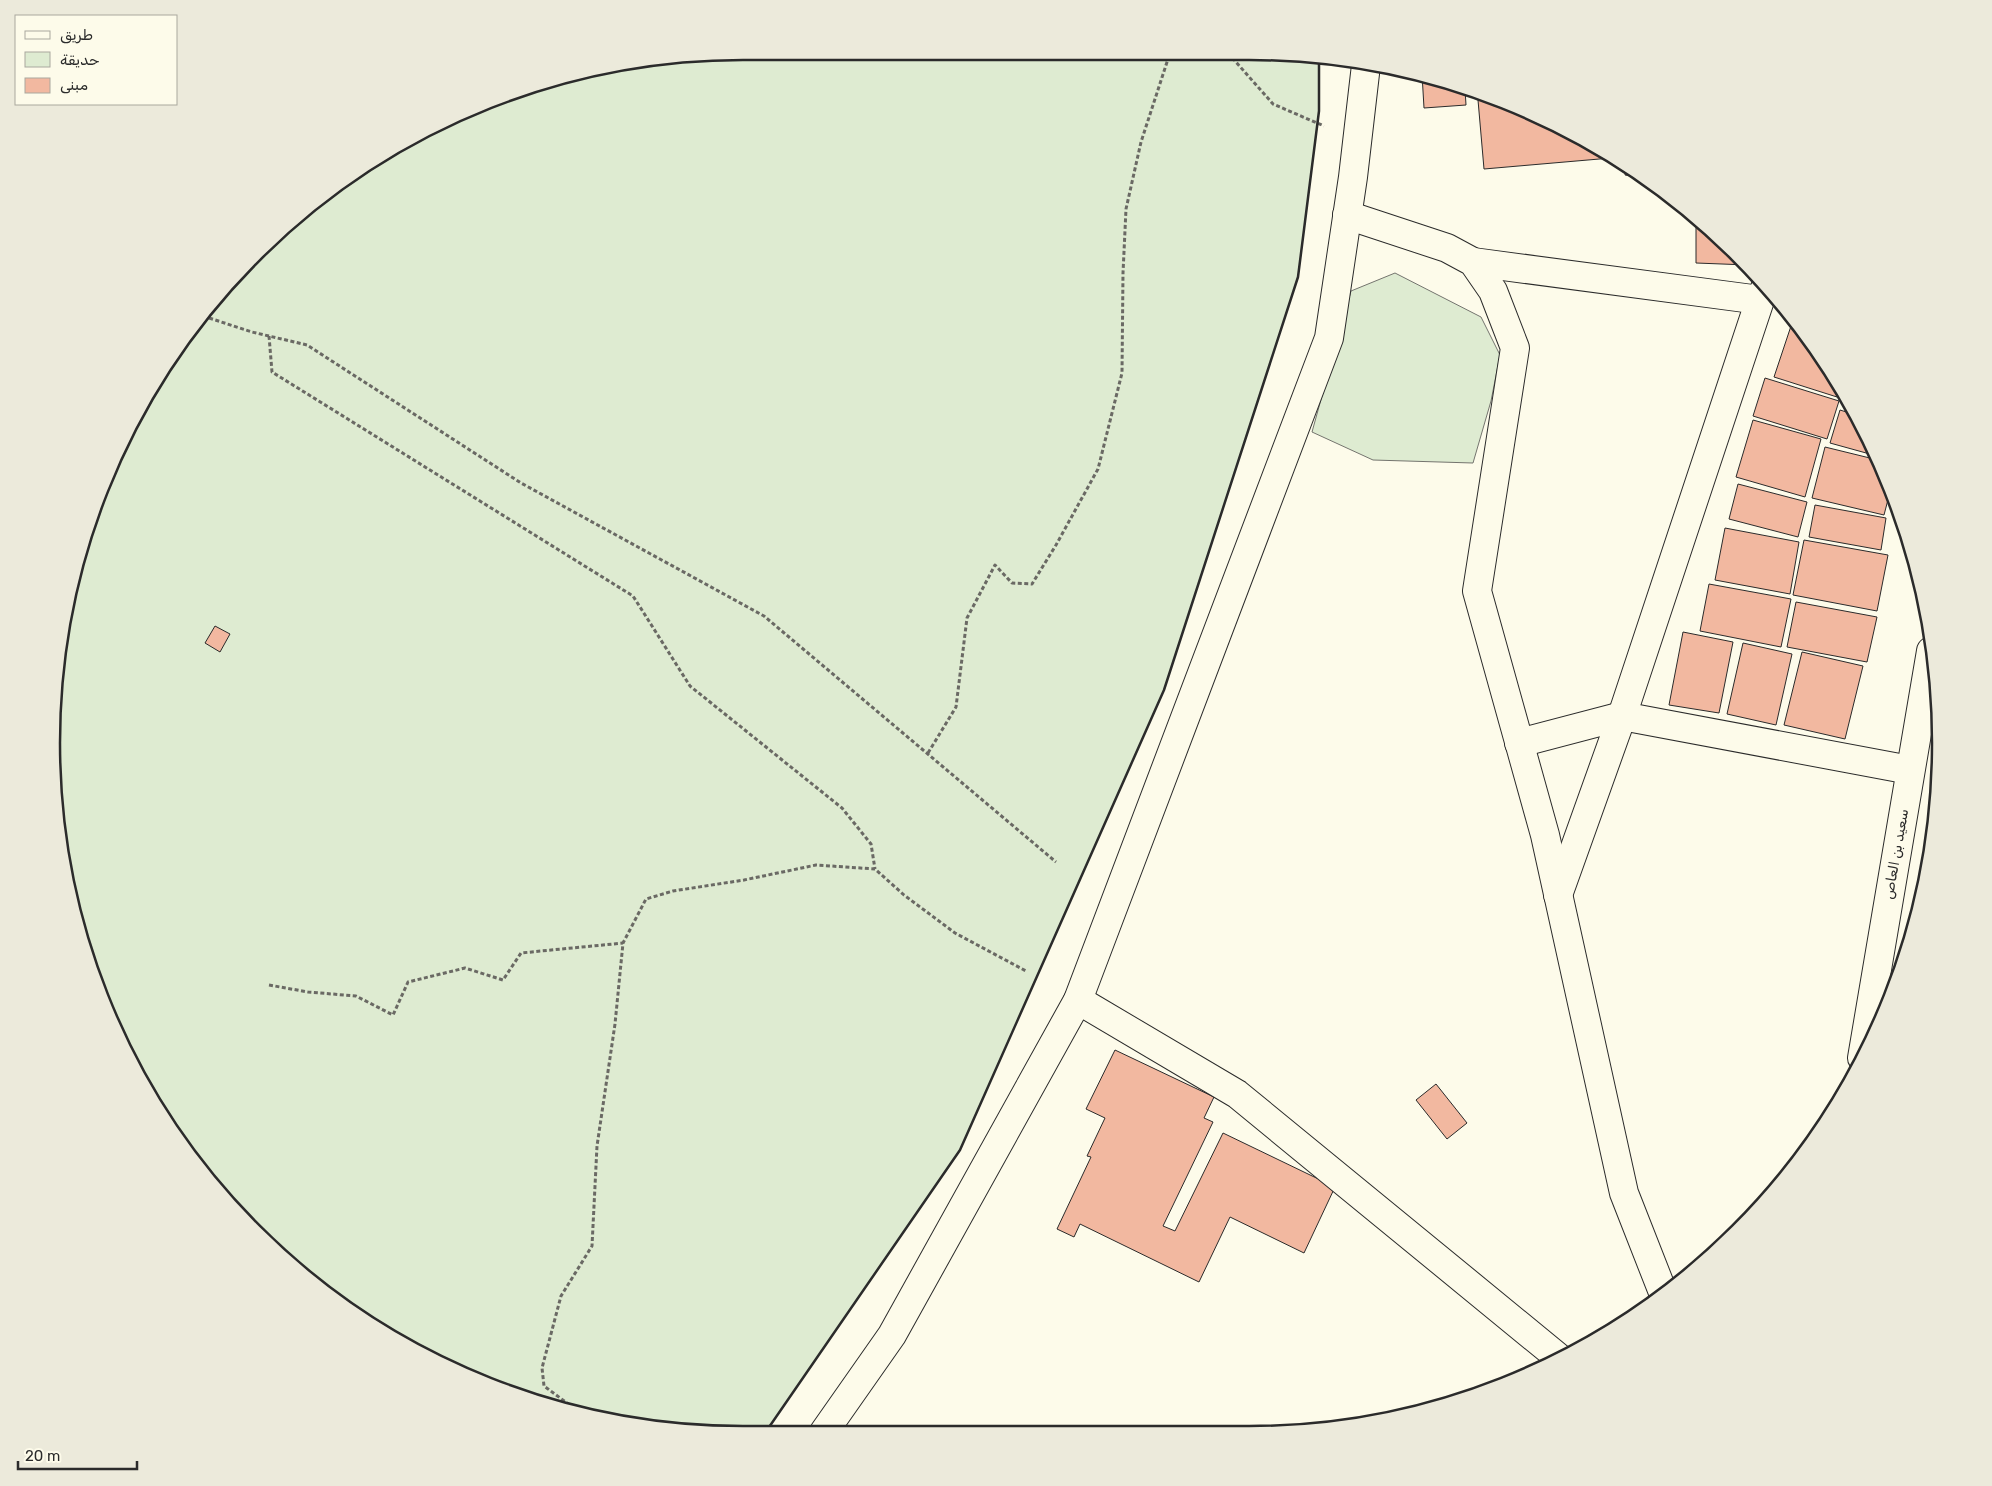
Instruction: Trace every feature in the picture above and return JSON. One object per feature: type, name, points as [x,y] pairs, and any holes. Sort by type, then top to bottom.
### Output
[{"type":"street","points":[[828,1426],[892,1335],[1078,1000],[1328,338],[1358,140],[1365,70]]},
{"type":"street","points":[[1347,215],[1447,248],[1473,262],[1763,293],[1622,716],[1558,895]]},
{"type":"street","points":[[1473,262],[1493,291],[1514,348],[1477,591],[1544,835],[1624,1193],[1661,1288]]},
{"type":"street","name":"سعيد بن العاص","points":[[1865,1037],[1928,672]]},
{"type":"street","points":[[1519,743],[1622,716],[1910,770]]},
{"type":"street","points":[[1078,1000],[1237,1094],[1554,1354]]},
{"type":"path","points":[[928,754],[956,707],[967,618],[995,564],[1012,583],[1032,584],[1098,469],[1122,373],[1126,209],[1141,142],[1168,60]]},
{"type":"path","points":[[1235,60],[1273,104],[1358,140]]},
{"type":"path","points":[[209,318],[307,345],[521,482],[764,616],[1056,862]]},
{"type":"path","points":[[269,336],[272,372],[633,596],[690,686],[842,808],[871,844],[875,869]]},
{"type":"path","points":[[567,1403],[544,1386],[542,1368],[562,1296],[592,1246],[597,1146],[616,1024],[623,943],[646,899],[673,891],[744,880],[816,864],[875,869],[904,895],[955,933],[1026,972]]},
{"type":"path","points":[[269,985],[308,992],[356,996],[392,1015],[408,982],[465,968],[503,980],[521,953],[623,943]]},
{"type":"green space","points":[[1249,60],[1319,64],[1319,111],[1298,277],[1164,690],[960,1150],[770,1426],[698,1425],[654,1420],[566,1403],[523,1390],[482,1374],[441,1356],[401,1334],[327,1285],[260,1226],[201,1159],[175,1122],[130,1045],[96,963],[83,920],[73,876],[61,788],[61,698],[66,654],[83,566],[96,523],[130,441],[152,401],[201,327],[229,293],[293,229],[327,201],[364,175],[441,130],[523,96],[566,83],[610,73],[698,61]]},
{"type":"green space","points":[[1395,273],[1481,317],[1500,355],[1491,401],[1473,463],[1373,460],[1312,432],[1351,291]]},
{"type":"building","points":[[1422,82],[1465,95],[1466,105],[1424,108]]},
{"type":"building","points":[[1478,100],[1551,130],[1601,159],[1484,169]]},
{"type":"building","points":[[1696,227],[1736,265],[1696,263]]},
{"type":"building","points":[[1791,327],[1837,397],[1774,377]]},
{"type":"building","points":[[1765,378],[1839,401],[1827,439],[1753,416]]},
{"type":"building","points":[[1840,410],[1845,412],[1867,453],[1830,443]]},
{"type":"building","points":[[1753,420],[1821,439],[1805,497],[1736,477]]},
{"type":"building","points":[[1825,447],[1869,458],[1888,501],[1884,515],[1812,498]]},
{"type":"building","points":[[1738,484],[1807,502],[1798,537],[1729,519]]},
{"type":"building","points":[[1815,505],[1886,518],[1881,550],[1809,537]]},
{"type":"building","points":[[1725,528],[1799,542],[1790,594],[1715,580]]},
{"type":"building","points":[[1804,540],[1888,555],[1877,611],[1793,595]]},
{"type":"building","points":[[1709,584],[1791,599],[1781,647],[1700,631]]},
{"type":"building","points":[[1796,602],[1877,617],[1867,662],[1787,647]]},
{"type":"building","points":[[215,626],[230,634],[220,652],[205,643]]},
{"type":"building","points":[[1683,632],[1733,642],[1719,713],[1669,705]]},
{"type":"building","points":[[1743,643],[1792,654],[1776,725],[1727,714]]},
{"type":"building","points":[[1802,652],[1863,666],[1845,739],[1784,725]]},
{"type":"building","points":[[1115,1050],[1214,1097],[1204,1118],[1213,1122],[1163,1226],[1175,1231],[1223,1133],[1335,1187],[1304,1253],[1230,1217],[1199,1282],[1080,1224],[1074,1237],[1057,1229],[1091,1157],[1087,1156],[1105,1118],[1086,1109]]},
{"type":"building","points":[[1436,1084],[1467,1123],[1447,1139],[1416,1100]]},
{"type":"wall","points":[[770,1426],[960,1150],[1164,690],[1298,277],[1319,111],[1319,64]]}]
